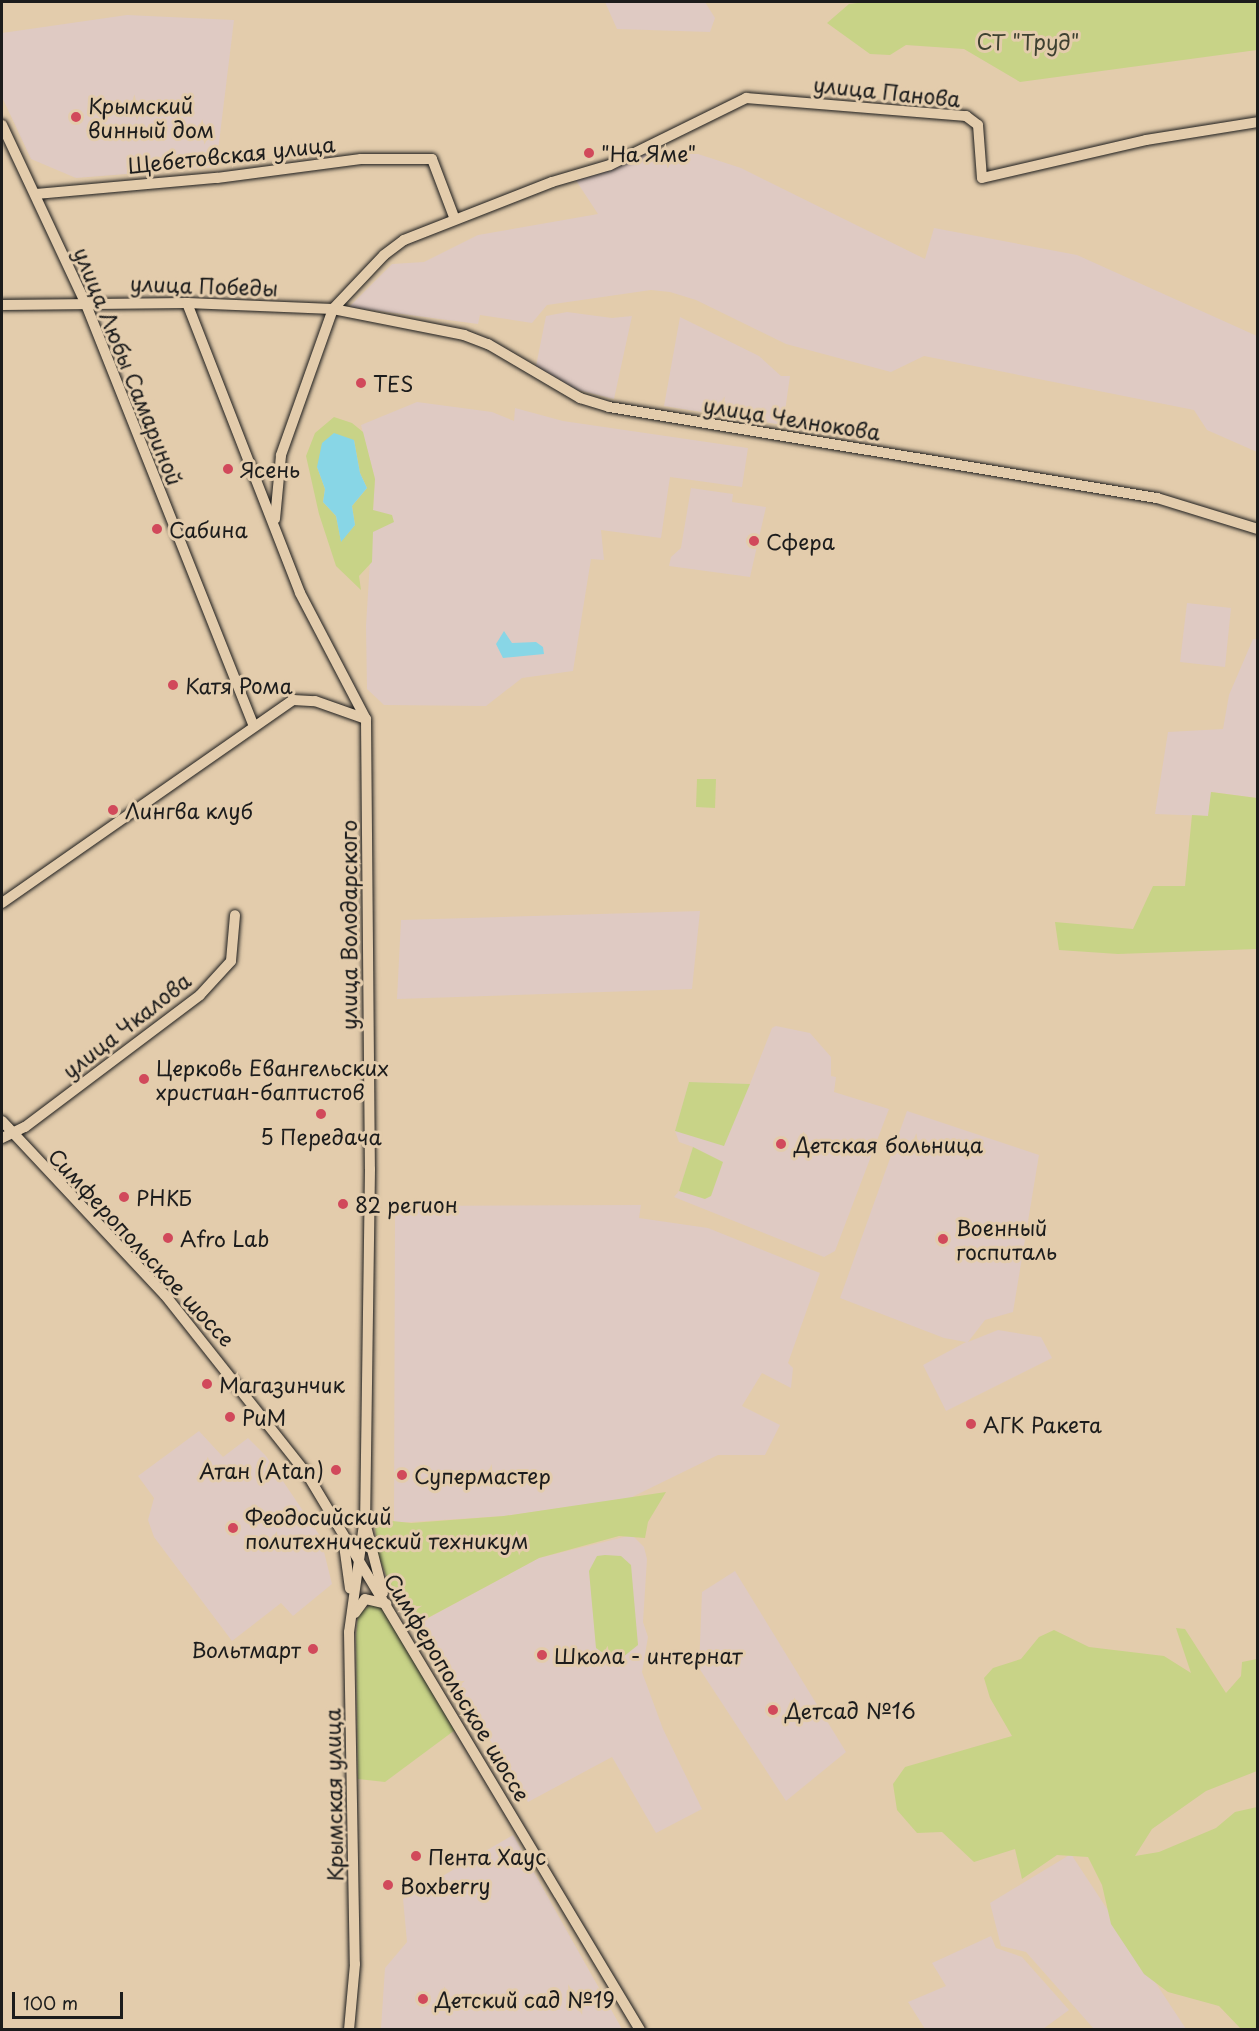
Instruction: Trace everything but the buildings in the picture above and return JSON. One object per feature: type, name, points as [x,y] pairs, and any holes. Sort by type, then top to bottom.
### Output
[{"type":"main road","name":"улица Панова","points":[[454,217],[610,165],[746,98],[966,116],[978,125],[982,178],[1146,140],[1257,122]]},
{"type":"main road","name":"улица Любы Самариной","points":[[2,125],[85,302],[253,725]]},
{"type":"main road","name":"Щебетовская улица","points":[[36,194],[217,178],[361,159],[432,159],[454,217]]},
{"type":"main road","points":[[333,309],[384,255],[404,240],[454,217]]},
{"type":"main road","name":"улица Победы","points":[[2,305],[85,302],[187,303],[333,309]]},
{"type":"main road","name":"улица Володарского","points":[[187,303],[228,416],[275,525],[311,619],[366,719],[370,1169],[365,1517],[359,1561]]},
{"type":"main road","name":"улица Володарского","points":[[275,525],[281,455],[333,309]]},
{"type":"main road","name":"улица Челнокова","points":[[333,309],[464,335],[488,344],[570,394],[609,407],[1157,498],[1257,530]]},
{"type":"main road","points":[[2,903],[253,725],[293,700],[315,701],[366,719]]},
{"type":"main road","name":"улица Чкалова","points":[[6,1137],[200,995],[231,961],[235,915]]},
{"type":"main road","name":"Симферопольское шоссе","points":[[2,1121],[6,1137],[165,1295],[216,1356],[307,1474],[640,2030]]},
{"type":"main road","points":[[339,1530],[354,1537],[365,1517]]},
{"type":"main road","points":[[365,1517],[387,1606]]},
{"type":"main road","points":[[339,1530],[349,1568],[350,1622]]},
{"type":"main road","name":"Крымская улица","points":[[349,2030],[355,1964],[350,1622],[359,1561]]},
{"type":"main road","points":[[350,1622],[365,1599],[387,1606]]},
{"type":"shaded area","points":[[605,2],[705,2],[715,18],[710,32],[617,29]]},
{"type":"shaded area","points":[[127,15],[234,20],[216,167],[76,178],[31,159],[2,97],[2,33]]},
{"type":"shaded area","points":[[644,154],[698,154],[741,168],[925,259],[934,228],[1077,255],[1257,336],[1257,452],[1207,430],[1194,410],[924,356],[891,372],[786,344],[696,300],[670,292],[651,290],[547,305],[532,323],[480,315],[478,324],[349,307],[392,264],[424,262],[478,235],[598,214],[575,179]]},
{"type":"shaded area","points":[[567,312],[612,318],[632,316],[614,399],[566,387],[536,366],[546,316]]},
{"type":"shaded area","points":[[680,317],[759,356],[781,376],[790,376],[783,425],[664,406]]},
{"type":"shaded area","points":[[417,402],[492,412],[514,421],[515,408],[563,421],[748,448],[742,487],[670,477],[661,538],[601,530],[604,560],[591,559],[573,671],[522,678],[486,706],[384,705],[367,689],[366,626],[375,479],[361,425]]},
{"type":"shaded area","points":[[691,488],[733,494],[732,502],[766,507],[750,577],[669,566],[671,557],[681,548]]},
{"type":"shaded area","points":[[1187,603],[1231,608],[1225,667],[1180,662]]},
{"type":"shaded area","points":[[1253,639],[1257,639],[1257,798],[1212,792],[1208,816],[1155,814],[1168,732],[1223,729],[1229,695]]},
{"type":"shaded area","points":[[700,911],[692,989],[397,999],[401,920]]},
{"type":"shaded area","name":"Детская больница","points":[[776,1026],[810,1033],[831,1057],[831,1076],[836,1077],[834,1092],[889,1109],[835,1251],[824,1257],[674,1197],[679,1191],[693,1147],[679,1142],[675,1131],[689,1082],[750,1084],[772,1028]]},
{"type":"shaded area","name":"Военный госпиталь","points":[[907,1111],[1039,1155],[1013,1312],[985,1320],[968,1342],[998,1330],[1041,1337],[1052,1358],[946,1411],[923,1365],[966,1342],[944,1338],[840,1298]]},
{"type":"shaded area","points":[[641,1205],[639,1218],[708,1228],[820,1273],[788,1363],[793,1368],[791,1388],[762,1373],[742,1406],[780,1425],[765,1455],[718,1455],[630,1498],[504,1516],[394,1523],[395,1206]]},
{"type":"shaded area","name":"Феодосийский политехнический техникум","points":[[199,1431],[223,1457],[248,1438],[266,1456],[320,1536],[332,1584],[293,1616],[281,1603],[232,1641],[154,1537],[148,1520],[154,1498],[138,1476]]},
{"type":"shaded area","name":"Школа - интернат","points":[[632,1535],[644,1547],[647,1559],[643,1622],[648,1637],[642,1672],[663,1729],[702,1809],[656,1833],[612,1757],[528,1802],[419,1623],[539,1558]]},
{"type":"shaded area","name":"Детсад №16","points":[[735,1571],[846,1752],[786,1801],[699,1668],[702,1592]]},
{"type":"shaded area","points":[[513,1835],[622,2029],[381,2029],[385,1968],[407,1942],[403,1899]]},
{"type":"shaded area","points":[[1071,1854],[1186,2029],[1094,2029],[1026,1952],[1001,1946],[990,1903]]},
{"type":"shaded area","points":[[991,1936],[996,1948],[1022,1957],[1069,2010],[1043,2029],[925,2029],[908,2002],[946,1986],[932,1963]]},
{"type":"green space","name":"СТ \"Труд\"","points":[[865,2],[1257,2],[1257,50],[1020,82],[964,49],[906,45],[890,55],[870,54],[827,23],[849,4]]},
{"type":"green space","points":[[334,417],[352,423],[363,432],[375,479],[373,510],[392,515],[394,522],[373,532],[372,562],[359,576],[361,590],[336,566],[319,514],[306,456],[315,433]],"holes":[[[354,440],[360,473],[367,488],[352,506],[355,525],[341,541],[336,516],[323,502],[325,489],[317,467]]]},
{"type":"green space","points":[[697,779],[716,779],[715,808],[696,807]]},
{"type":"green space","points":[[1211,792],[1257,798],[1257,949],[1118,954],[1059,950],[1055,922],[1133,929],[1153,886],[1185,886],[1192,815],[1208,816]]},
{"type":"green space","points":[[689,1082],[750,1084],[724,1146],[675,1131]]},
{"type":"green space","points":[[693,1147],[723,1162],[711,1196],[705,1199],[679,1191]]},
{"type":"green space","points":[[666,1492],[648,1522],[645,1538],[619,1536],[539,1558],[411,1627],[399,1609],[378,1554],[374,1519],[411,1523],[504,1516]]},
{"type":"green space","points":[[597,1556],[621,1556],[631,1565],[638,1645],[623,1657],[607,1656],[596,1648],[589,1571]]},
{"type":"green space","points":[[370,1605],[379,1606],[387,1615],[455,1730],[385,1782],[358,1779],[356,1636],[358,1615]]},
{"type":"green space","points":[[1176,1628],[1185,1629],[1226,1693],[1241,1676],[1242,1662],[1257,1659],[1257,1771],[1206,1791],[1152,1829],[1135,1856],[1159,1852],[1216,1828],[1235,1812],[1257,1807],[1257,2029],[1241,2029],[1219,2006],[1168,1992],[1144,1974],[1111,1924],[1102,1885],[1088,1857],[1057,1855],[1022,1879],[1015,1849],[974,1862],[942,1832],[917,1833],[897,1810],[893,1784],[905,1767],[1012,1736],[990,1698],[984,1678],[993,1668],[1021,1659],[1039,1637],[1054,1630],[1089,1647],[1164,1656],[1191,1673]]},
{"type":"water","points":[[334,433],[354,440],[360,473],[367,488],[352,506],[355,525],[341,542],[336,516],[323,502],[325,489],[317,467],[322,443]]},
{"type":"water","points":[[504,631],[512,643],[536,642],[543,647],[544,654],[503,658],[496,644]]},
{"type":"place","name":"Крымский винный дом","points":[[76,117]]},
{"type":"place","name":"\"На Яме\"","points":[[589,153]]},
{"type":"place","name":"TES","points":[[361,383]]},
{"type":"place","name":"Ясень","points":[[228,469]]},
{"type":"place","name":"Сабина","points":[[157,529]]},
{"type":"place","name":"Сфера","points":[[754,541]]},
{"type":"place","name":"Катя Рома","points":[[173,685]]},
{"type":"place","name":"Лингва клуб","points":[[113,810]]},
{"type":"place","name":"Церковь Евангельских христиан-баптистов","points":[[144,1079]]},
{"type":"place","name":"5 Передача","points":[[321,1114]]},
{"type":"place","name":"Детская больница","points":[[781,1144]]},
{"type":"place","name":"РНКБ","points":[[124,1197]]},
{"type":"place","name":"82 регион","points":[[343,1204]]},
{"type":"place","name":"Afro Lab","points":[[168,1238]]},
{"type":"place","name":"Военный госпиталь","points":[[943,1239]]},
{"type":"place","name":"Магазинчик","points":[[207,1384]]},
{"type":"place","name":"РиМ","points":[[230,1417]]},
{"type":"place","name":"АГК Ракета","points":[[971,1424]]},
{"type":"place","name":"Атан (Atan)","points":[[336,1470]]},
{"type":"place","name":"Супермастер","points":[[402,1475]]},
{"type":"place","name":"Феодосийский политехнический техникум","points":[[233,1528]]},
{"type":"place","name":"Вольтмарт","points":[[313,1649]]},
{"type":"place","name":"Школа - интернат","points":[[542,1655]]},
{"type":"place","name":"Детсад №16","points":[[773,1710]]},
{"type":"place","name":"Пента Хаус","points":[[416,1856]]},
{"type":"place","name":"Boxberry","points":[[388,1885]]},
{"type":"place","name":"Детский сад №19","points":[[423,1999]]}]
